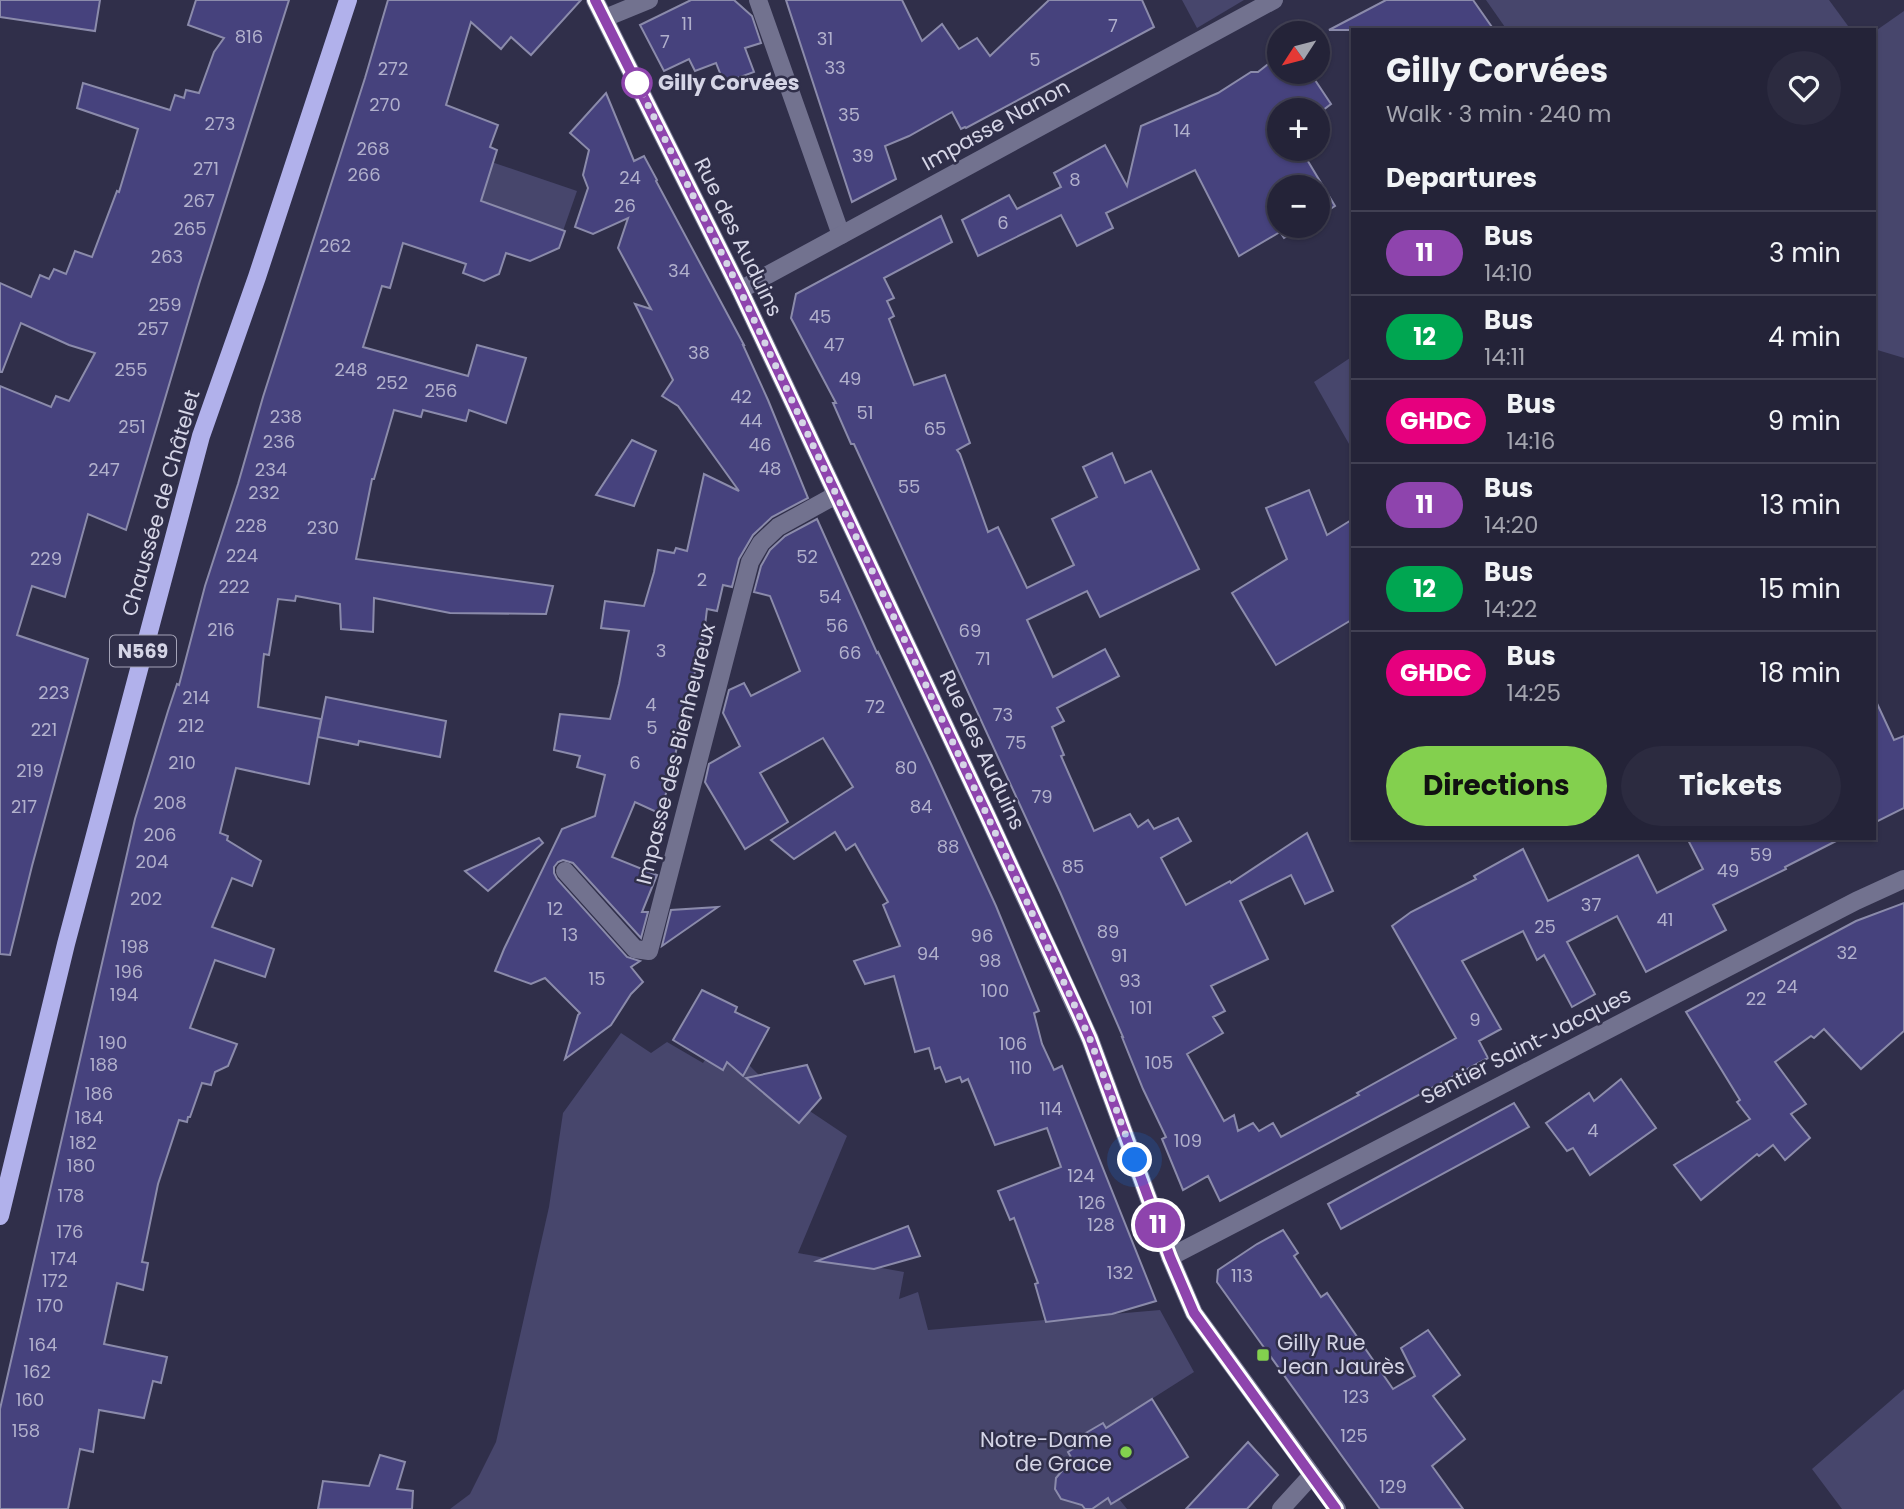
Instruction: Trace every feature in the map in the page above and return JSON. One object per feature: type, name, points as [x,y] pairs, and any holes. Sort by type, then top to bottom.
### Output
[{"type":"main road","name":"Chaussée de Châtelet","points":[[0,1216],[66,944],[201,436],[257,277],[348,0]]},
{"type":"street","name":"Rue des Auduins","points":[[595,0],[740,290],[1090,1039],[1170,1257],[1194,1313],[1336,1509]]},
{"type":"street","points":[[605,18],[649,0]]},
{"type":"street","points":[[758,0],[841,235]]},
{"type":"street","name":"Impasse Nanon","points":[[740,290],[1274,0]]},
{"type":"street","name":"Impasse des Bienheureux","points":[[565,871],[635,949],[649,951],[750,562],[761,543],[778,527],[836,495]]},
{"type":"street","name":"Sentier Saint-Jacques","points":[[1170,1257],[1843,907],[1904,879]]},
{"type":"street","points":[[1281,1509],[1312,1475]]},
{"type":"shaded area","points":[[1182,0],[1244,0],[1197,28]]},
{"type":"shaded area","points":[[1486,0],[1829,0],[1850,28],[1506,28]]},
{"type":"shaded area","points":[[1904,11],[1904,358],[1876,350],[1876,31]]},
{"type":"shaded area","points":[[465,153],[577,191],[563,231],[455,191]]},
{"type":"shaded area","points":[[1351,357],[1351,447],[1314,382]]},
{"type":"shaded area","points":[[621,1033],[651,1053],[667,1042],[703,1063],[710,1052],[749,1065],[765,1081],[847,1136],[798,1253],[904,1272],[899,1299],[918,1292],[928,1330],[1160,1310],[1194,1372],[1106,1428],[1102,1423],[1069,1452],[1074,1463],[1108,1498],[1119,1499],[1127,1509],[450,1509],[470,1494],[496,1442],[549,1207],[563,1113]]},
{"type":"shaded area","points":[[1904,1389],[1904,1509],[1842,1509],[1812,1469]]},
{"type":"building","points":[[0,0],[100,0],[95,31],[0,17]]},
{"type":"building","points":[[196,0],[289,0],[199,284],[126,530],[88,514],[65,597],[32,586],[17,635],[88,659],[10,955],[0,954],[0,386],[51,407],[56,396],[69,401],[95,353],[69,345],[21,323],[0,372],[0,283],[31,297],[40,275],[49,279],[54,269],[66,274],[75,251],[92,257],[117,191],[119,192],[138,129],[77,108],[83,83],[170,110],[175,95],[184,98],[186,90],[199,93],[214,52],[224,38],[188,25]]},
{"type":"building","points":[[388,0],[581,0],[531,55],[511,37],[501,49],[471,22],[446,105],[498,125],[490,147],[497,150],[481,201],[565,231],[559,248],[530,261],[506,253],[499,274],[484,281],[463,273],[466,264],[403,243],[390,288],[382,286],[363,347],[468,376],[477,345],[526,358],[506,423],[469,410],[466,421],[423,410],[421,417],[394,410],[372,479],[356,559],[553,586],[546,614],[450,613],[374,598],[373,632],[341,629],[340,604],[296,596],[295,601],[278,599],[269,655],[264,654],[258,707],[321,719],[309,784],[236,768],[220,833],[261,861],[252,886],[232,878],[212,927],[274,949],[265,977],[215,960],[190,1028],[237,1044],[228,1066],[215,1072],[211,1085],[202,1083],[187,1122],[179,1120],[158,1184],[142,1262],[148,1263],[143,1290],[117,1283],[104,1344],[167,1357],[161,1383],[153,1381],[144,1418],[99,1410],[93,1452],[80,1449],[68,1509],[0,1509],[0,1409],[135,819],[168,711],[177,684],[179,685],[205,586]]},
{"type":"building","points":[[691,0],[734,0],[752,16],[761,43],[745,48],[754,72],[724,83],[716,63],[695,71],[689,59],[664,71],[640,25]]},
{"type":"building","points":[[786,0],[902,0],[922,41],[942,24],[959,49],[977,38],[990,56],[1049,0],[1142,0],[1154,27],[966,128],[961,129],[952,112],[885,146],[896,179],[852,202]]},
{"type":"building","points":[[1386,0],[1473,0],[1493,28],[1351,28],[1330,29]]},
{"type":"building","points":[[1267,65],[1267,84],[1318,84],[1327,98],[1267,98],[1267,161],[1308,161],[1316,175],[1267,175],[1267,238],[1270,238],[1239,256],[1195,170],[1106,213],[1113,228],[1077,246],[1061,215],[978,256],[962,220],[1009,195],[1017,209],[1061,187],[1054,173],[1105,145],[1127,186],[1141,126],[1218,93],[1251,72],[1258,72]]},
{"type":"building","points":[[606,93],[634,161],[644,156],[744,345],[808,498],[772,517],[753,535],[739,559],[732,587],[723,585],[717,611],[707,609],[704,634],[661,814],[635,802],[612,857],[657,875],[642,912],[648,912],[641,938],[573,863],[563,860],[554,867],[557,879],[627,957],[640,961],[631,967],[643,982],[631,994],[611,1025],[565,1059],[580,1013],[545,978],[531,984],[495,971],[562,829],[595,816],[605,775],[577,767],[580,756],[554,750],[560,714],[610,719],[629,631],[601,628],[605,601],[644,606],[658,550],[674,553],[676,548],[687,551],[704,474],[739,491],[678,406],[662,396],[673,380],[635,304],[651,309],[618,248],[628,218],[593,234],[575,227],[588,188],[583,175],[589,150],[570,133]]},
{"type":"building","points":[[941,216],[952,242],[884,278],[894,298],[887,301],[894,316],[889,319],[914,385],[945,375],[970,443],[957,450],[988,532],[998,527],[1027,588],[1074,565],[1052,519],[1097,497],[1083,467],[1112,453],[1125,483],[1151,471],[1199,569],[1100,617],[1087,591],[1027,620],[1053,677],[1105,649],[1119,676],[1057,708],[1064,721],[1052,727],[1064,755],[1061,756],[1094,831],[1130,814],[1138,827],[1148,820],[1154,829],[1178,818],[1191,841],[1161,858],[1186,905],[1230,881],[1231,883],[1307,833],[1333,891],[1305,904],[1291,875],[1240,901],[1268,959],[1211,986],[1225,1011],[1213,1017],[1223,1033],[1187,1054],[1224,1121],[1234,1115],[1238,1131],[1253,1123],[1259,1131],[1273,1123],[1281,1137],[1456,1038],[1392,926],[1411,912],[1476,879],[1474,876],[1523,849],[1548,901],[1638,855],[1657,893],[1703,869],[1688,840],[1838,840],[1713,905],[1726,930],[1646,972],[1617,916],[1567,942],[1595,994],[1572,1007],[1544,955],[1537,960],[1523,931],[1462,961],[1501,1029],[1479,1041],[1488,1058],[1220,1201],[1208,1176],[1183,1190],[1162,1139],[1166,1137],[1060,892],[854,444],[851,444],[833,403],[836,403],[791,318],[796,294]]},
{"type":"building","points":[[632,440],[656,451],[634,506],[596,495]]},
{"type":"building","points":[[1309,490],[1327,535],[1351,520],[1351,620],[1276,665],[1232,593],[1287,559],[1266,508]]},
{"type":"building","points":[[817,519],[996,906],[1039,1011],[1034,1013],[1042,1044],[1054,1070],[1062,1066],[1156,1301],[1112,1314],[1046,1322],[1035,1284],[1038,1283],[1014,1218],[1010,1220],[998,1191],[1061,1167],[1047,1128],[995,1145],[968,1079],[962,1082],[960,1077],[946,1082],[940,1067],[935,1069],[929,1048],[915,1052],[894,976],[865,984],[854,961],[900,946],[883,905],[888,902],[855,844],[846,850],[835,832],[794,859],[771,840],[853,787],[823,738],[760,773],[788,822],[745,849],[705,782],[709,764],[740,746],[723,713],[729,690],[744,683],[751,696],[800,671],[770,596],[754,592],[761,566],[770,550],[785,536]]},
{"type":"building","points":[[326,697],[446,721],[440,757],[359,741],[358,745],[318,737]]},
{"type":"building","points":[[1876,701],[1894,740],[1904,736],[1904,808],[1876,822]]},
{"type":"building","points":[[539,838],[543,843],[488,891],[465,871]]},
{"type":"building","points":[[1904,903],[1904,1031],[1861,1069],[1824,1029],[1775,1062],[1806,1104],[1791,1114],[1810,1138],[1785,1160],[1773,1145],[1759,1156],[1757,1154],[1701,1200],[1674,1165],[1750,1119],[1737,1102],[1740,1100],[1686,1012],[1856,921]]},
{"type":"building","points":[[718,907],[662,946],[671,910]]},
{"type":"building","points":[[702,990],[737,1007],[735,1012],[769,1028],[743,1076],[727,1062],[723,1070],[673,1040]]},
{"type":"building","points":[[807,1065],[821,1098],[799,1123],[746,1078]]},
{"type":"building","points":[[1621,1079],[1656,1128],[1590,1175],[1573,1148],[1567,1151],[1546,1123],[1589,1093],[1594,1101]]},
{"type":"building","points":[[1514,1103],[1529,1127],[1341,1229],[1328,1204]]},
{"type":"building","points":[[908,1226],[920,1256],[874,1269],[817,1261]]},
{"type":"building","points":[[1283,1230],[1298,1253],[1294,1256],[1321,1297],[1327,1293],[1393,1389],[1415,1376],[1401,1348],[1428,1330],[1460,1375],[1433,1396],[1465,1439],[1432,1466],[1463,1509],[1380,1509],[1217,1282],[1218,1270]]},
{"type":"building","name":"Notre-Dame de Grace","points":[[1152,1399],[1188,1457],[1111,1504],[1108,1498],[1092,1509],[1085,1509],[1082,1505],[1061,1499],[1055,1489],[1056,1478],[1072,1459],[1068,1452],[1076,1447],[1072,1441],[1103,1423],[1106,1428]]},
{"type":"building","points":[[1248,1442],[1278,1475],[1247,1509],[1186,1509]]},
{"type":"building","points":[[380,1455],[405,1462],[397,1489],[413,1491],[412,1509],[318,1509],[323,1481],[369,1486]]},
{"type":"bus line","name":"11","points":[[595,0],[740,290],[1079,1014],[1170,1257],[1194,1313],[1336,1509]]},
{"type":"place","name":"Gilly Corvées","points":[[637,83]]},
{"type":"place","name":"Gilly Rue Jean Jaurès","points":[[1263,1355]]},
{"type":"place","name":"Notre-Dame de Grace","points":[[1126,1452]]},
{"type":"route","points":[[637,83],[740,290],[987,815],[1090,1039],[1135,1160]]}]
